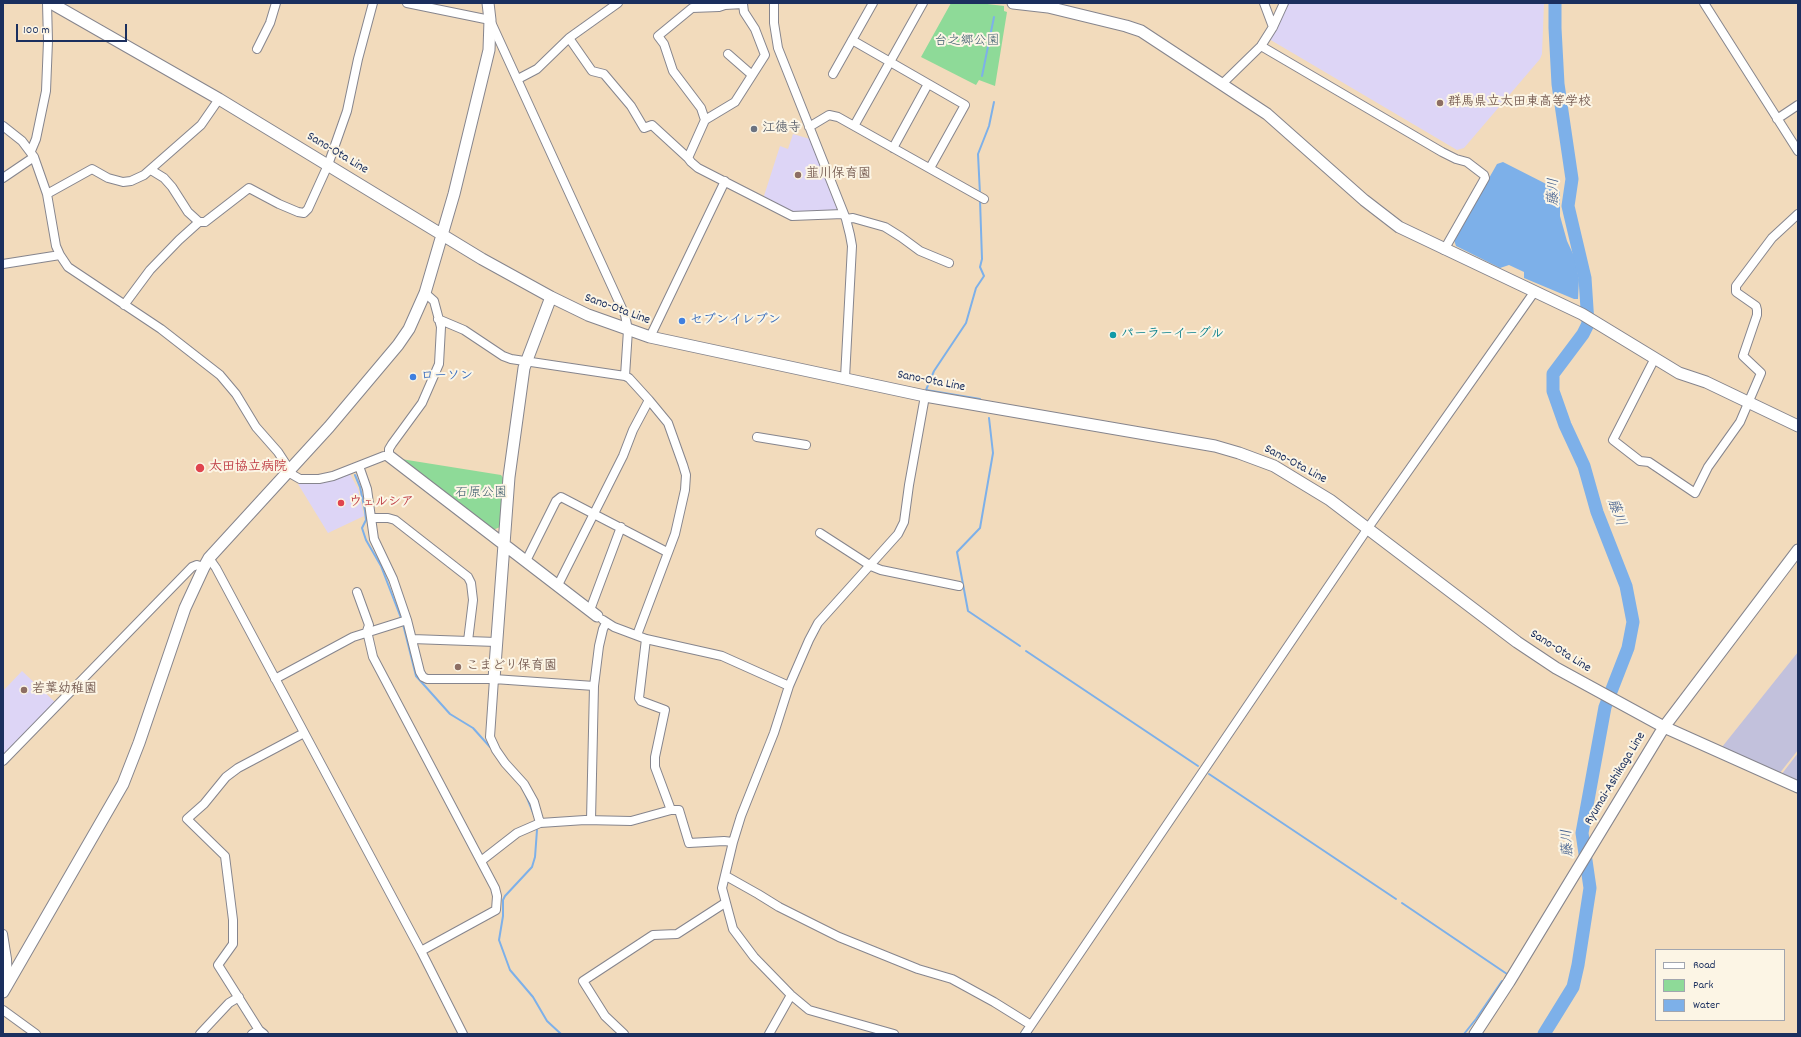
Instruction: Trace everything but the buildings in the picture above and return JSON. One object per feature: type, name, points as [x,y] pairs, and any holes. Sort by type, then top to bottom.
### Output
[{"type":"street","points":[[3,178],[33,154],[46,90],[48,41],[47,3]]},
{"type":"street","name":"Sano-Ota Line","points":[[51,3],[219,99],[442,235],[551,297],[588,315],[650,337],[925,396],[1215,446],[1274,466],[1330,500],[1517,642],[1556,668],[1664,727],[1798,787]]},
{"type":"street","points":[[257,50],[270,24],[276,3]]},
{"type":"street","points":[[151,170],[164,178],[172,187],[188,212],[199,222],[205,222],[249,188],[279,204],[304,213],[308,209],[328,165],[346,111],[373,3]]},
{"type":"street","points":[[407,3],[490,20]]},
{"type":"street","points":[[5,988],[122,784],[141,736],[185,608],[207,562],[290,470],[398,345],[409,329],[425,293],[454,194],[489,50],[490,20],[488,3]]},
{"type":"street","points":[[518,79],[537,69],[569,38],[618,3]]},
{"type":"street","points":[[774,3],[774,23],[778,48],[844,216],[852,246],[845,378]]},
{"type":"street","points":[[833,74],[873,3]]},
{"type":"street","points":[[854,126],[923,3]]},
{"type":"street","points":[[1013,3],[1048,7],[1141,31],[1267,114],[1364,200],[1399,227],[1444,250],[1584,315],[1679,373],[1706,382],[1798,426]]},
{"type":"street","points":[[1264,3],[1273,27]]},
{"type":"street","points":[[1222,84],[1262,46],[1284,3]]},
{"type":"street","points":[[1704,3],[1798,151]]},
{"type":"street","points":[[688,158],[705,120],[735,102],[765,55],[755,29],[744,12],[743,4],[692,8],[658,36],[664,44],[673,71],[701,108],[705,120]]},
{"type":"street","points":[[490,20],[625,315],[628,330],[625,376]]},
{"type":"street","points":[[569,38],[592,71],[604,74],[631,106],[644,128],[652,125],[698,168],[792,216],[844,216],[853,218],[885,228],[902,237],[920,251],[949,263]]},
{"type":"street","points":[[852,40],[965,105],[930,168]]},
{"type":"street","points":[[1262,46],[1442,152],[1456,159],[1467,162],[1484,175],[1485,178],[1444,250]]},
{"type":"street","points":[[763,52],[778,48]]},
{"type":"street","points":[[728,54],[752,75]]},
{"type":"street","points":[[893,148],[928,84]]},
{"type":"street","points":[[48,194],[92,169],[108,178],[122,182],[136,180],[151,170],[201,125],[219,99]]},
{"type":"street","points":[[1777,119],[1798,105]]},
{"type":"street","points":[[809,127],[829,115],[838,116],[981,197]]},
{"type":"street","points":[[3,126],[22,141],[33,154],[48,194],[56,246],[60,255],[71,270],[161,329],[225,380],[236,394],[251,420],[278,452],[297,478],[306,480],[333,476],[384,456],[389,456],[606,623],[646,639],[722,656],[789,686]]},
{"type":"street","points":[[650,337],[725,181]]},
{"type":"street","points":[[1655,358],[1613,440],[1640,461],[1649,462],[1695,493],[1708,467],[1740,422],[1761,373],[1743,356],[1757,315],[1756,306],[1736,292],[1735,289],[1772,238],[1798,214]]},
{"type":"street","points":[[124,305],[150,270],[199,222]]},
{"type":"street","points":[[3,264],[60,255]]},
{"type":"street","points":[[1025,1034],[1368,528],[1535,291]]},
{"type":"street","points":[[389,456],[389,449],[392,444],[422,403],[439,364],[442,333],[434,300],[425,293]]},
{"type":"street","points":[[540,823],[534,802],[524,784],[500,757],[490,737],[503,544],[510,473],[526,361],[551,297]]},
{"type":"street","points":[[438,319],[464,330],[503,356],[526,361],[625,376],[629,378],[668,423],[686,475],[685,490],[675,534],[667,552],[638,635]]},
{"type":"street","points":[[894,1034],[809,1010],[791,995],[741,941],[733,929],[722,888],[741,816],[774,733],[789,686],[809,640],[818,623],[840,597],[871,566],[898,534],[904,522],[925,396]]},
{"type":"street","points":[[558,585],[626,449],[632,430],[649,400]]},
{"type":"street","points":[[757,437],[806,445]]},
{"type":"street","points":[[359,466],[367,489],[374,539],[393,579],[407,620],[420,672],[423,677],[427,679],[494,679],[594,686]]},
{"type":"street","points":[[526,561],[558,498],[564,498],[667,552]]},
{"type":"street","points":[[372,518],[388,518],[394,520],[468,577],[471,583],[473,600],[468,641]]},
{"type":"street","points":[[593,613],[621,527]]},
{"type":"street","points":[[820,533],[871,566],[881,570],[960,586]]},
{"type":"street","name":"Ryumai-Ashikaga Line","points":[[1475,1034],[1509,982],[1664,727],[1798,550]]},
{"type":"street","points":[[207,562],[216,568],[421,951],[462,1034]]},
{"type":"street","points":[[3,761],[192,567],[207,562]]},
{"type":"street","points":[[357,592],[369,625],[367,631],[373,657],[498,896],[496,910],[421,951]]},
{"type":"street","points":[[275,679],[353,637],[367,631],[407,620]]},
{"type":"street","points":[[591,820],[594,686],[599,646],[606,623]]},
{"type":"street","points":[[412,639],[496,642]]},
{"type":"street","points":[[646,639],[639,698],[642,701],[665,710],[655,757],[655,767],[671,810]]},
{"type":"street","points":[[258,1033],[239,997],[218,965],[233,944],[233,920],[225,856],[187,819],[204,804],[226,777],[238,768],[304,733]]},
{"type":"street","points":[[481,861],[517,833],[540,823],[591,820],[632,821],[671,810],[679,810],[689,843],[724,841],[733,842]]},
{"type":"street","points":[[726,876],[779,907],[839,937],[918,968],[952,979],[994,1002],[1031,1026]]},
{"type":"street","points":[[624,1034],[605,1016],[583,981],[653,935],[677,934],[725,903]]},
{"type":"street","points":[[3,934],[7,959],[5,988]]},
{"type":"street","points":[[769,1034],[791,995]]},
{"type":"street","points":[[200,1034],[229,1003],[239,997]]},
{"type":"street","points":[[3,1010],[36,1034]]},
{"type":"shaded area","name":"群馬県立太田東高等学校","points":[[1286,3],[1544,3],[1542,54],[1540,59],[1464,148],[1457,150],[1269,39]]},
{"type":"shaded area","points":[[793,134],[810,139],[837,209],[835,212],[792,213],[763,199],[780,146],[788,149]]},
{"type":"shaded area","points":[[350,474],[358,489],[364,516],[328,533],[298,484]]},
{"type":"shaded area","points":[[1798,652],[1798,750],[1779,774],[1722,747]]},
{"type":"shaded area","points":[[22,671],[56,703],[3,758],[3,691]]},
{"type":"shaded area","points":[[1798,753],[1798,782],[1781,775]]},
{"type":"green space","name":"台之郷公園","points":[[951,3],[979,3],[1004,6],[1004,11],[1007,12],[995,86],[979,80],[976,85],[921,57]]},
{"type":"green space","name":"石原公園","points":[[401,459],[501,475],[504,479],[500,527],[493,530]]},
{"type":"water","points":[[1503,162],[1560,191],[1560,216],[1567,241],[1574,256],[1579,279],[1578,299],[1574,299],[1524,278],[1524,272],[1509,265],[1500,268],[1456,246],[1454,240],[1497,164]]},
{"type":"waterway","name":"藤川","points":[[1544,1034],[1573,987],[1578,965],[1590,888],[1582,833],[1605,707],[1628,648],[1633,622],[1626,586],[1597,512],[1584,466],[1565,425],[1553,391],[1553,374],[1583,334],[1588,324],[1585,278],[1568,206],[1572,179],[1558,84],[1555,3]]},
{"type":"waterway","points":[[982,76],[994,17]]},
{"type":"waterway","points":[[980,194],[978,154],[989,126],[994,102]]},
{"type":"waterway","points":[[980,200],[982,259],[980,267],[984,276],[976,288],[966,323],[934,371],[926,390],[980,399]]},
{"type":"waterway","points":[[1574,269],[1583,269]]},
{"type":"waterway","name":"藤川","points":[[1583,300],[1588,302]]},
{"type":"waterway","points":[[989,418],[993,453],[980,528],[957,552],[968,611],[1020,646]]},
{"type":"waterway","points":[[355,475],[360,487],[365,511],[366,520],[362,528],[366,540],[381,566],[401,618]]},
{"type":"waterway","points":[[403,624],[416,676],[450,714],[473,728],[490,747]]},
{"type":"waterway","points":[[1026,651],[1198,766]]},
{"type":"waterway","points":[[1209,774],[1396,899]]},
{"type":"waterway","points":[[525,793],[534,815]]},
{"type":"waterway","points":[[537,830],[535,857],[532,867],[503,900],[503,916],[499,940],[510,970],[533,997],[547,1021],[561,1034]]},
{"type":"waterway","points":[[1402,903],[1507,974]]},
{"type":"waterway","points":[[1464,1034],[1502,981]]},
{"type":"place","name":"群馬県立太田東高等学校","points":[[1440,103]]},
{"type":"place","name":"江徳寺","points":[[754,129]]},
{"type":"place","name":"韮川保育園","points":[[798,175]]},
{"type":"place","name":"セブンイレブン","points":[[682,321]]},
{"type":"place","name":"パーラーイーグル","points":[[1113,335]]},
{"type":"place","name":"ローソン","points":[[413,377]]},
{"type":"place","name":"太田協立病院","points":[[200,468]]},
{"type":"place","name":"ウェルシア","points":[[341,503]]},
{"type":"place","name":"こまどり保育園","points":[[458,667]]},
{"type":"place","name":"若葉幼稚園","points":[[24,690]]}]
